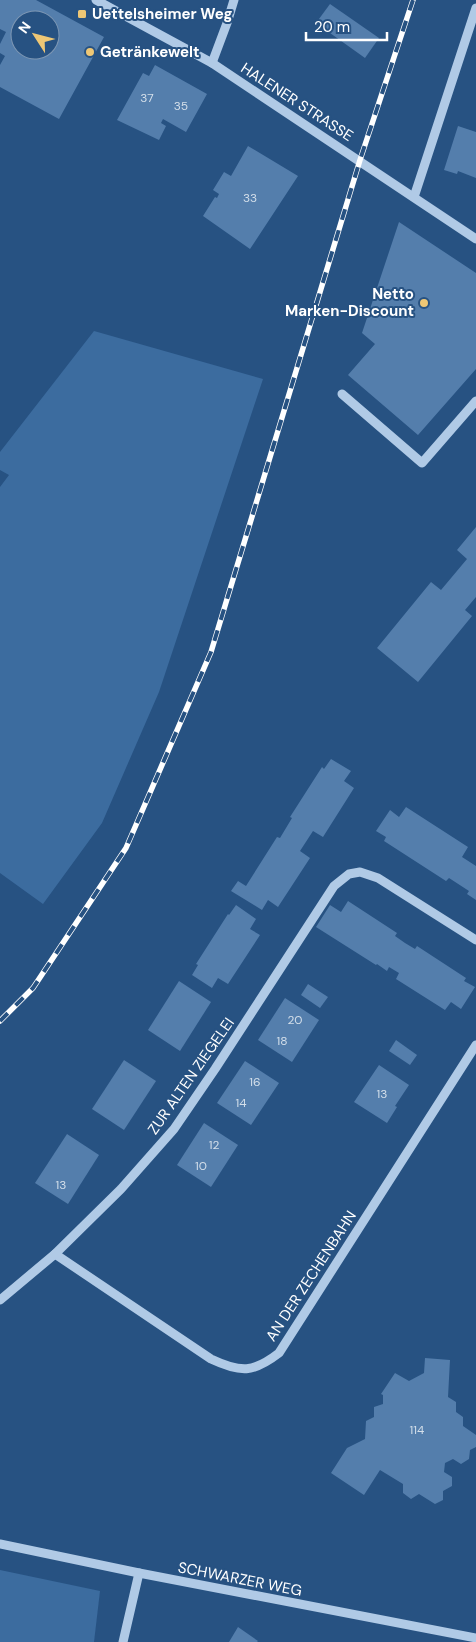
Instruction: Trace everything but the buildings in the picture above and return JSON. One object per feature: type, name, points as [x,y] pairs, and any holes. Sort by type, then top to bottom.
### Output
[{"type":"street","name":"HALENER STRASSE","points":[[96,0],[212,63],[476,239]]},
{"type":"street","points":[[212,63],[228,23],[234,0]]},
{"type":"street","points":[[414,196],[476,8]]},
{"type":"street","points":[[342,394],[422,464],[476,401]]},
{"type":"street","name":"ZUR ALTEN ZIEGELEI","points":[[0,1300],[55,1254],[121,1189],[174,1129],[334,886],[349,874],[360,872],[378,878],[476,940]]},
{"type":"street","name":"AN DER ZECHENBAHN","points":[[55,1254],[212,1359],[229,1367],[248,1370],[265,1364],[279,1353],[476,1045]]},
{"type":"street","name":"SCHWARZER WEG","points":[[0,1544],[139,1573],[476,1638]]},
{"type":"street","points":[[123,1642],[139,1573]]},
{"type":"shaded area","points":[[94,331],[263,379],[159,692],[102,823],[43,904],[0,873],[0,487],[9,475],[0,470],[0,452]]},
{"type":"shaded area","points":[[0,1570],[100,1591],[94,1642],[0,1642]]},
{"type":"railway","points":[[0,1021],[33,988],[126,848],[211,652],[360,160],[413,0]]},
{"type":"place","name":"Uettelsheimer Weg","points":[[82,14]]},
{"type":"place","name":"Getränkewelt","points":[[90,52]]},
{"type":"place","name":"Netto Marken-Discount","points":[[424,303]]}]
